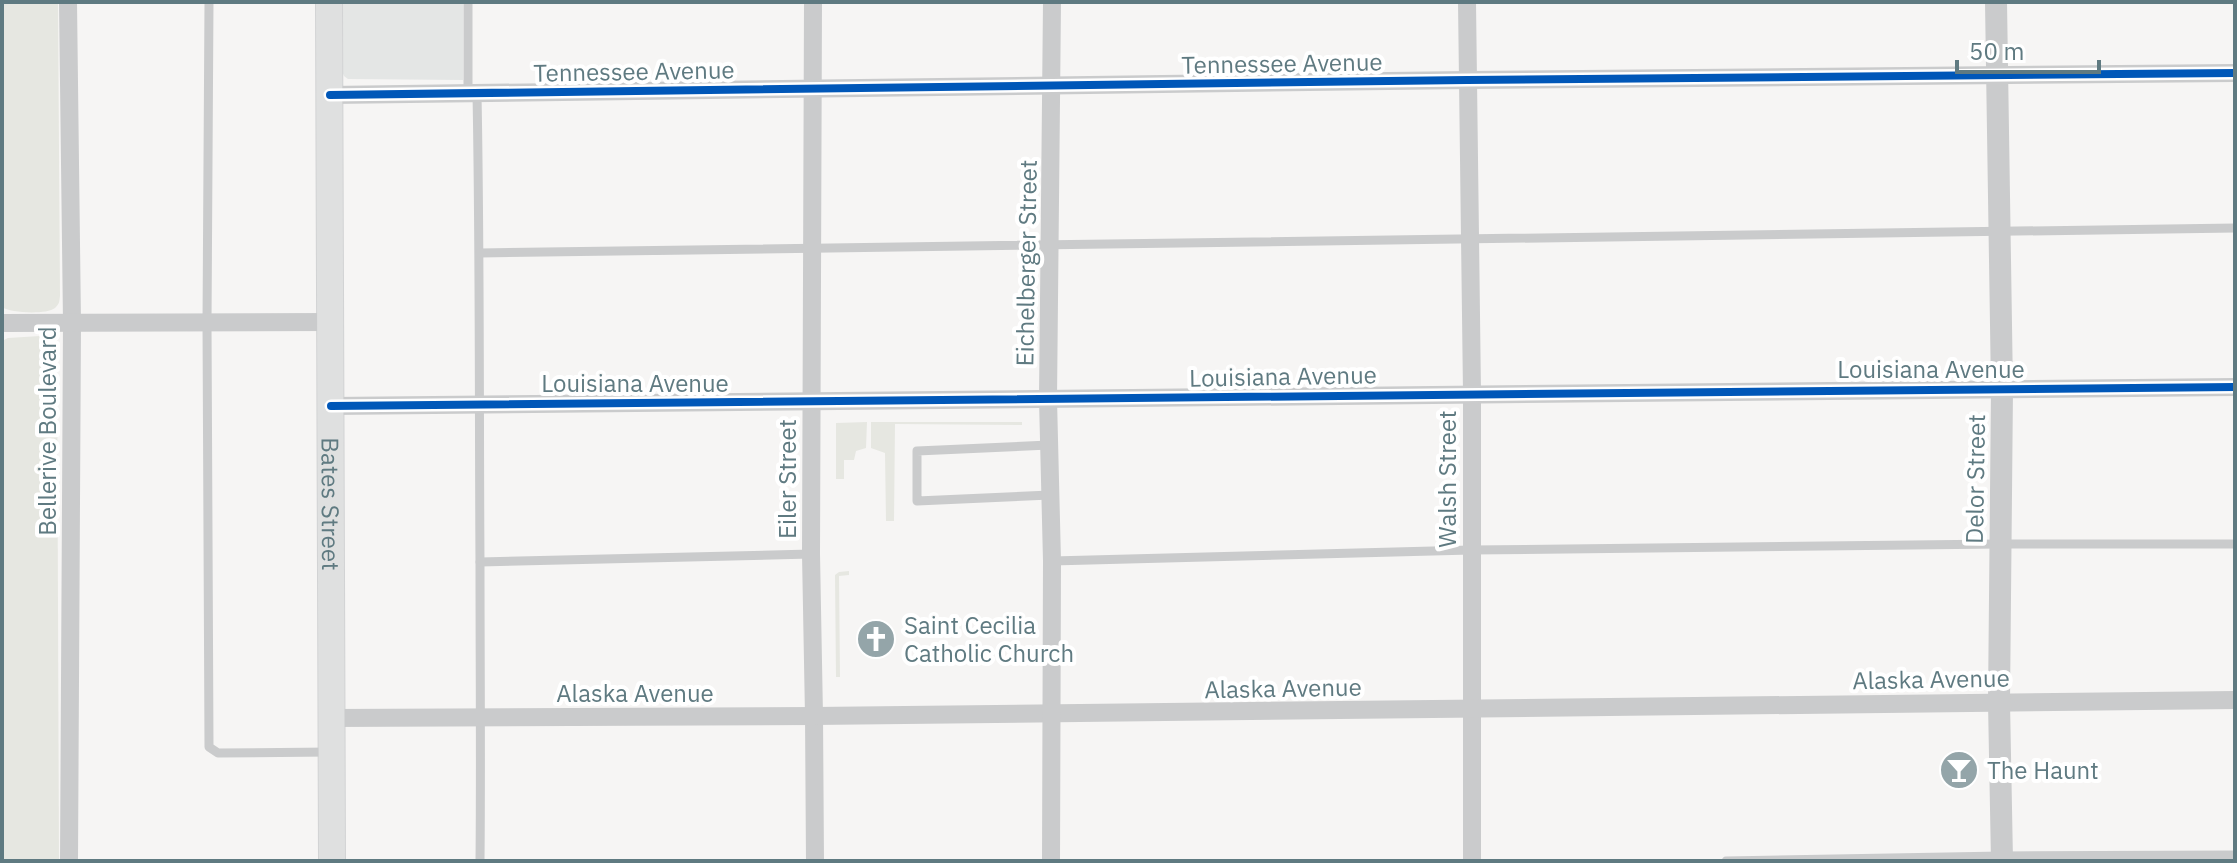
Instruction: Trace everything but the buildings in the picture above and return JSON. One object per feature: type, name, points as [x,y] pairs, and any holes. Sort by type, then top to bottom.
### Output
[{"type":"main road","name":"Bates Street","points":[[329,2],[332,861]]},
{"type":"street","name":"Bellerive Boulevard","points":[[68,2],[72,323],[69,861]]},
{"type":"street","name":"Eiler Street","points":[[813,2],[811,554],[815,861]]},
{"type":"street","name":"Eichelberger Street","points":[[1051,861],[1052,561],[1048,399],[1052,2]]},
{"type":"street","name":"Walsh Street","points":[[1467,2],[1472,393],[1472,861]]},
{"type":"street","name":"Delor Street","points":[[1996,2],[2002,389],[1999,702],[2002,858]]},
{"type":"street","name":"Tennessee Avenue","points":[[330,95],[812,87],[2235,73]]},
{"type":"street","points":[[2,323],[331,322]]},
{"type":"street","name":"Louisiana Avenue","points":[[331,406],[2235,387]]},
{"type":"street","name":"Alaska Avenue","points":[[331,718],[1052,714],[2235,700]]},
{"type":"lane","points":[[209,2],[209,747],[218,753],[331,752]]},
{"type":"lane","points":[[468,2],[480,253],[480,861]]},
{"type":"lane","points":[[480,253],[2235,228]]},
{"type":"lane","points":[[1049,445],[917,451],[917,501],[1050,495]]},
{"type":"lane","points":[[1052,561],[1471,550],[2235,544]]},
{"type":"lane","points":[[480,562],[811,554]]},
{"type":"lane","points":[[1726,861],[2235,855]]},
{"type":"shaded area","points":[[2,2],[58,2],[60,296],[55,308],[44,312],[20,312],[2,307]]},
{"type":"shaded area","points":[[340,2],[463,2],[463,80],[348,79],[340,67]]},
{"type":"shaded area","points":[[40,336],[54,341],[57,347],[59,861],[2,861],[2,341]]},
{"type":"shaded area","points":[[867,422],[866,448],[856,451],[854,460],[844,460],[844,479],[836,479],[836,423]]},
{"type":"shaded area","points":[[871,422],[1022,422],[1022,425],[895,424],[894,521],[886,521],[885,453],[871,448]]},
{"type":"shaded area","points":[[849,571],[849,575],[839,576],[840,677],[836,677],[835,575]]},
{"type":"cycle path","points":[[330,95],[2235,73]]},
{"type":"cycle path","points":[[331,406],[2235,387]]},
{"type":"place","name":"Saint Cecilia Catholic Church","points":[[876,639]]},
{"type":"place","name":"The Haunt","points":[[1959,770]]}]
